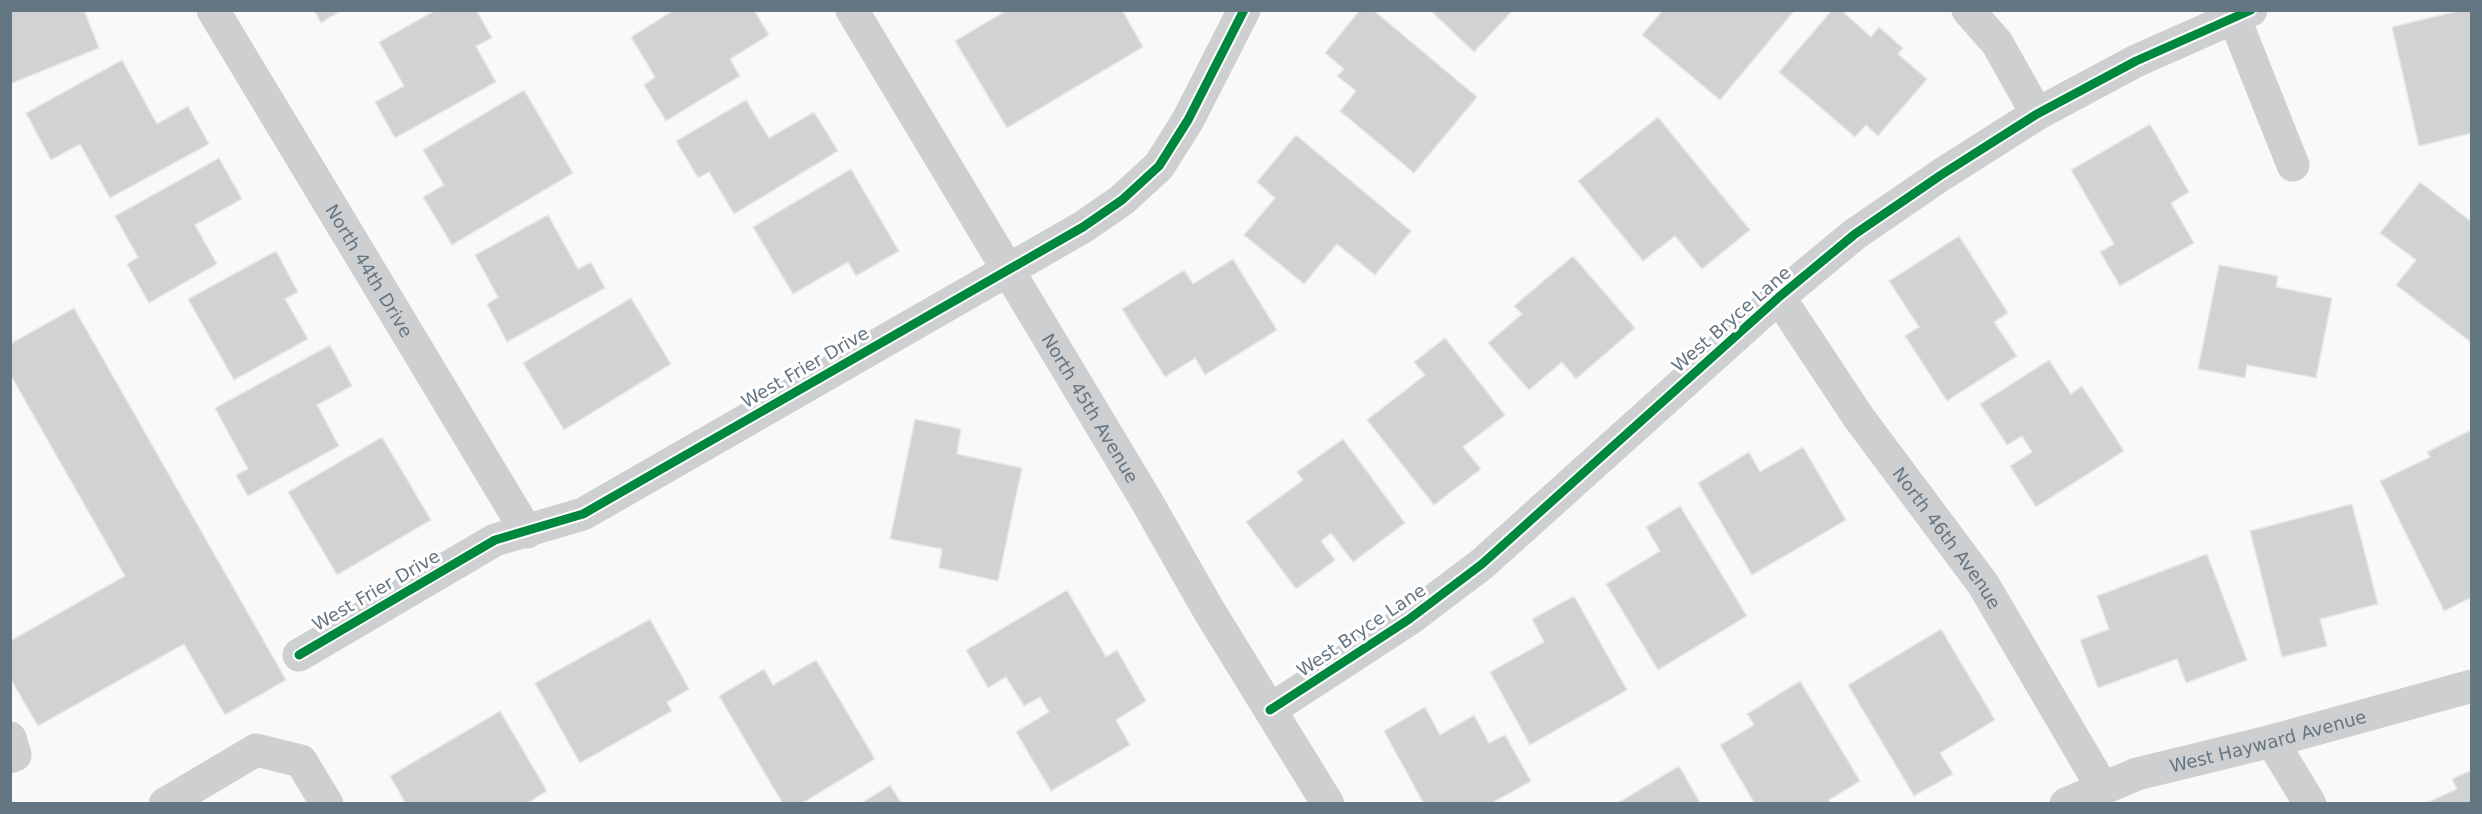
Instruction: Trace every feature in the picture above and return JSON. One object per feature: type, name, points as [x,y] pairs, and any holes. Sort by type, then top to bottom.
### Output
[{"type":"street","name":"North 44th Drive","points":[[213,10],[527,532]]},
{"type":"street","name":"North 45th Avenue","points":[[852,10],[1328,804]]},
{"type":"street","name":"West Frier Drive","points":[[298,655],[495,540],[583,514],[1083,227],[1122,200],[1159,166],[1188,120],[1244,10]]},
{"type":"street","points":[[1968,10],[1997,44],[2037,114]]},
{"type":"street","points":[[2243,14],[2293,165]]},
{"type":"street","name":"West Bryce Lane","points":[[1270,710],[1408,620],[1482,564],[1779,297],[1855,234],[1941,175],[2037,114],[2136,61],[2243,14]]},
{"type":"street","name":"North 46th Avenue","points":[[1779,297],[1859,418],[1983,584],[2102,787]]},
{"type":"street","name":"West Hayward Avenue","points":[[2066,804],[2137,774],[2272,741],[2472,686]]},
{"type":"street","points":[[10,738],[15,755],[10,757]]},
{"type":"street","points":[[2272,741],[2310,804]]},
{"type":"street","points":[[165,804],[256,750],[301,761],[327,804]]},
{"type":"building","points":[[10,10],[84,10],[99,48],[10,84]]},
{"type":"building","points":[[314,10],[342,10],[321,23]]},
{"type":"building","points":[[436,10],[476,10],[492,38],[476,46],[496,82],[395,138],[375,102],[404,86],[379,42]]},
{"type":"building","points":[[674,10],[754,10],[769,35],[730,59],[740,76],[666,121],[644,85],[655,77],[631,37]]},
{"type":"building","points":[[1007,10],[1122,10],[1143,47],[1007,128],[955,41]]},
{"type":"building","points":[[1360,10],[1373,10],[1477,97],[1414,173],[1340,111],[1356,91],[1337,76],[1344,69],[1325,53]]},
{"type":"building","points":[[1430,10],[1513,10],[1474,52]]},
{"type":"building","points":[[1663,10],[1795,10],[1720,100],[1642,35]]},
{"type":"building","points":[[1832,10],[1841,10],[1871,37],[1879,27],[1903,48],[1898,54],[1927,79],[1878,136],[1866,125],[1855,137],[1779,72]]},
{"type":"building","points":[[2462,10],[2472,10],[2472,133],[2419,146],[2392,27]]},
{"type":"building","points":[[122,60],[157,124],[188,106],[209,144],[110,198],[80,144],[51,160],[26,113]]},
{"type":"building","points":[[524,90],[573,173],[452,245],[423,197],[444,185],[423,150]]},
{"type":"building","points":[[746,100],[769,138],[814,112],[838,151],[734,214],[709,172],[698,178],[676,141]]},
{"type":"building","points":[[1658,117],[1750,230],[1702,269],[1675,236],[1643,261],[1578,181]]},
{"type":"building","points":[[2150,124],[2189,192],[2171,203],[2194,243],[2120,286],[2100,252],[2114,244],[2071,170]]},
{"type":"building","points":[[1296,135],[1411,231],[1375,275],[1337,244],[1304,284],[1244,235],[1275,198],[1257,182]]},
{"type":"building","points":[[219,158],[242,199],[195,225],[217,264],[149,303],[127,264],[138,257],[115,216]]},
{"type":"building","points":[[851,169],[899,251],[856,276],[848,262],[793,294],[753,227]]},
{"type":"building","points":[[2420,182],[2472,222],[2472,343],[2396,285],[2416,260],[2380,233]]},
{"type":"building","points":[[548,215],[578,269],[591,262],[605,288],[507,342],[487,304],[498,297],[475,255]]},
{"type":"building","points":[[1959,236],[2008,313],[1994,322],[2017,356],[1947,401],[1905,336],[1919,327],[1889,281]]},
{"type":"building","points":[[276,251],[298,292],[285,299],[308,339],[234,380],[188,299]]},
{"type":"building","points":[[1573,256],[1635,328],[1576,379],[1562,362],[1529,390],[1488,343],[1522,314],[1514,306]]},
{"type":"building","points":[[1233,259],[1277,330],[1205,375],[1195,358],[1165,377],[1122,309],[1184,270],[1193,284]]},
{"type":"building","points":[[2219,265],[2278,276],[2276,287],[2332,298],[2316,378],[2247,365],[2245,378],[2198,369]]},
{"type":"building","points":[[631,298],[671,364],[564,430],[523,363]]},
{"type":"building","points":[[74,308],[286,680],[225,715],[184,644],[38,726],[10,678],[10,641],[125,576],[10,374],[10,344]]},
{"type":"building","points":[[1445,338],[1505,415],[1463,447],[1481,469],[1434,505],[1367,420],[1425,375],[1414,362]]},
{"type":"building","points":[[330,345],[352,386],[317,405],[339,446],[248,496],[236,475],[248,469],[215,408]]},
{"type":"building","points":[[2049,360],[2071,394],[2082,386],[2124,451],[2036,507],[2010,466],[2032,452],[2022,436],[2007,445],[1980,404]]},
{"type":"building","points":[[915,419],[961,429],[957,454],[1022,468],[998,581],[939,568],[942,549],[890,539]]},
{"type":"building","points":[[2471,430],[2472,597],[2444,611],[2380,481],[2430,457],[2427,452]]},
{"type":"building","points":[[382,437],[431,520],[337,575],[288,492]]},
{"type":"building","points":[[1343,439],[1405,523],[1353,562],[1331,533],[1321,541],[1335,560],[1296,589],[1246,522],[1303,480],[1297,472]]},
{"type":"building","points":[[1803,447],[1846,520],[1752,575],[1698,483],[1749,452],[1760,472]]},
{"type":"building","points":[[2352,504],[2378,604],[2320,619],[2327,646],[2282,657],[2250,531]]},
{"type":"building","points":[[1680,506],[1747,616],[1658,670],[1606,584],[1660,551],[1646,527]]},
{"type":"building","points":[[2207,554],[2247,660],[2186,683],[2177,659],[2098,688],[2080,640],[2109,629],[2097,596]]},
{"type":"building","points":[[1067,590],[1106,657],[1117,650],[1146,701],[1116,720],[1130,745],[1051,791],[1016,732],[1049,712],[1040,697],[1024,706],[1006,677],[988,688],[966,650]]},
{"type":"building","points":[[1574,596],[1627,690],[1530,745],[1490,672],[1544,642],[1532,619]]},
{"type":"building","points":[[650,619],[689,689],[667,702],[672,711],[580,763],[535,683]]},
{"type":"building","points":[[1941,629],[1995,720],[1940,753],[1953,774],[1914,796],[1848,685]]},
{"type":"building","points":[[816,660],[875,759],[801,804],[783,804],[719,696],[764,669],[773,685]]},
{"type":"building","points":[[1800,681],[1860,781],[1829,800],[1831,804],[1755,804],[1720,745],[1754,725],[1747,714]]},
{"type":"building","points":[[1425,707],[1440,735],[1474,715],[1489,743],[1505,735],[1531,781],[1490,804],[1424,804],[1384,731]]},
{"type":"building","points":[[500,711],[547,791],[526,804],[406,804],[390,776]]},
{"type":"building","points":[[1679,766],[1701,804],[1616,804]]},
{"type":"building","points":[[2472,770],[2472,804],[2424,804],[2457,789],[2452,779]]},
{"type":"building","points":[[890,785],[902,804],[860,804]]},
{"type":"cycle path","points":[[299,655],[495,540],[583,514],[1083,227],[1122,200],[1159,166],[1188,120],[1244,10]]},
{"type":"cycle path","points":[[1270,710],[1408,620],[1482,564],[1779,297],[1855,234],[1941,175],[2037,114],[2136,61],[2251,10]]}]
